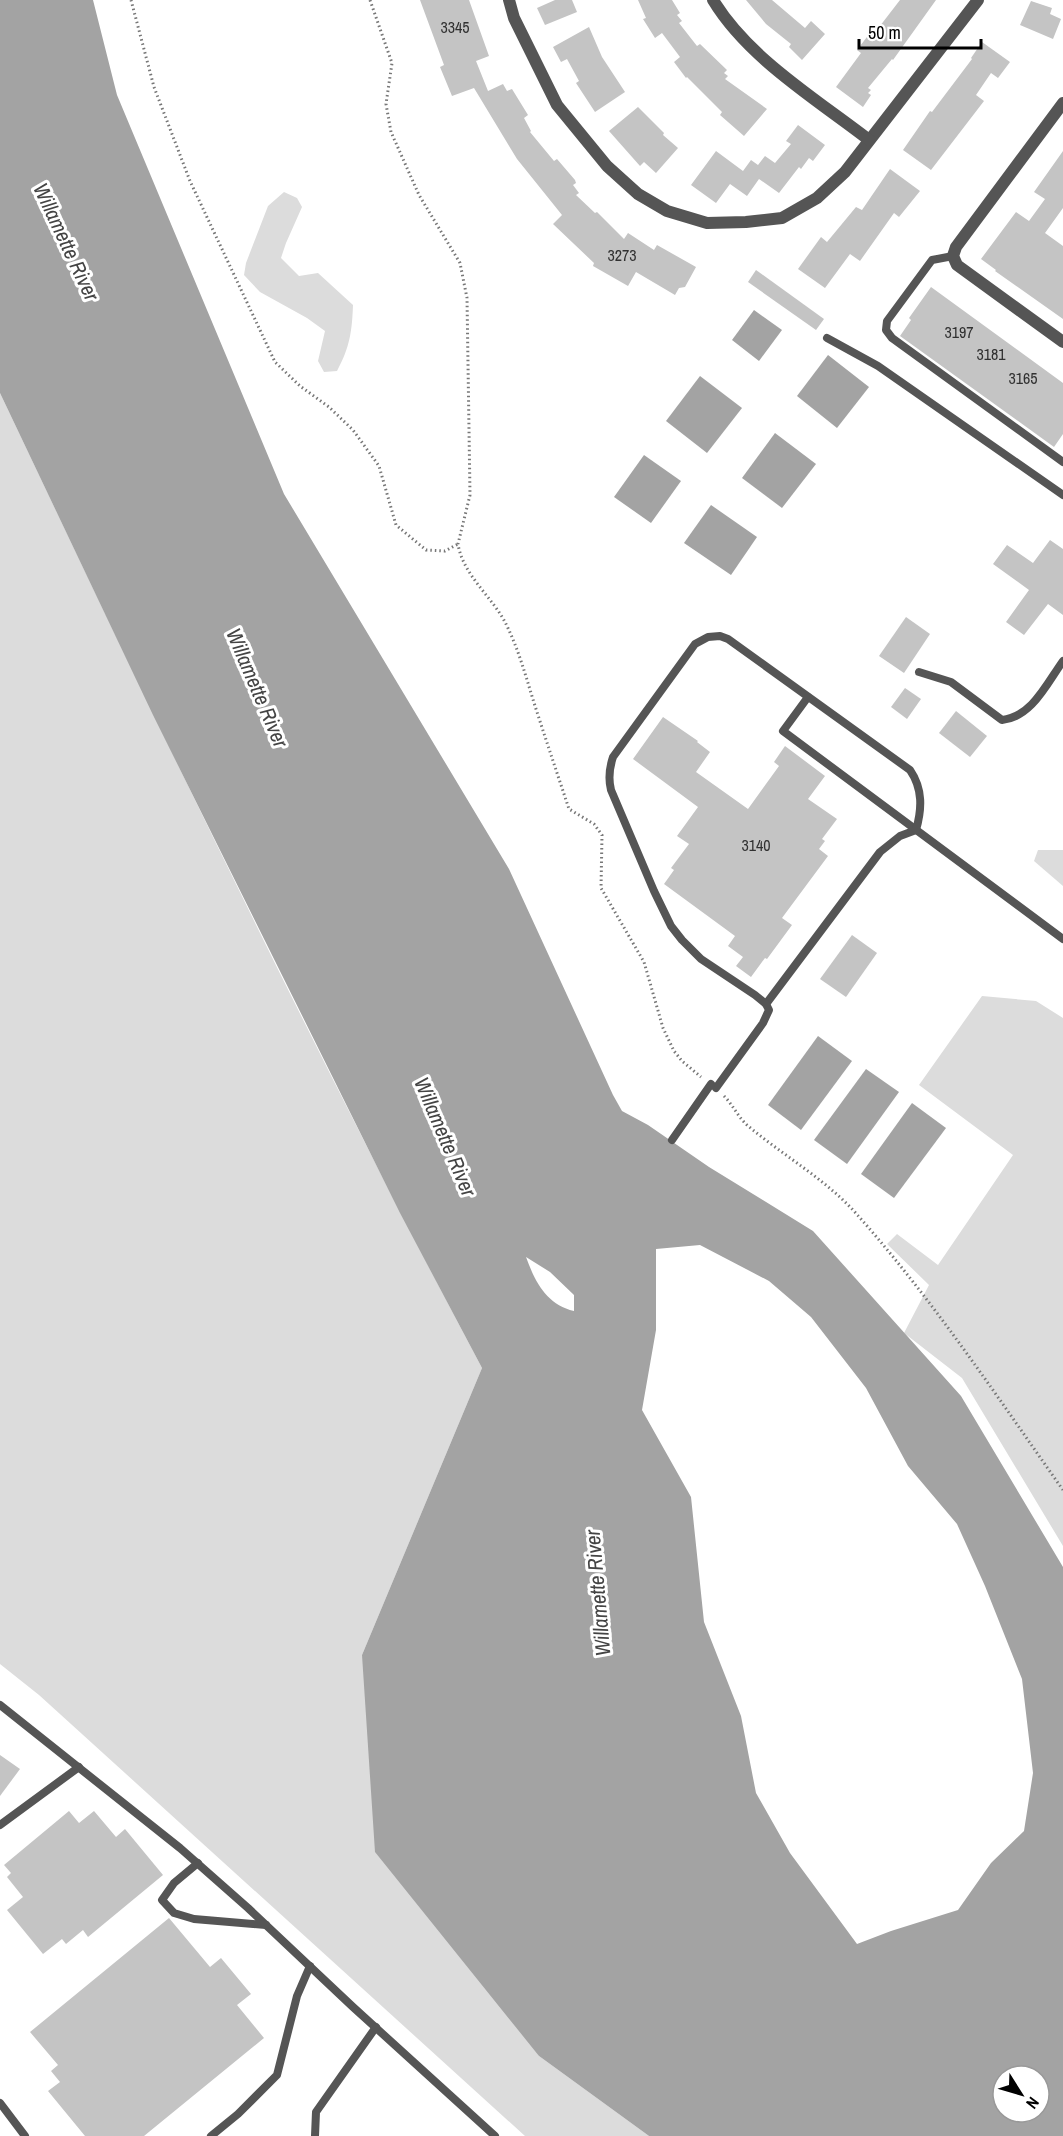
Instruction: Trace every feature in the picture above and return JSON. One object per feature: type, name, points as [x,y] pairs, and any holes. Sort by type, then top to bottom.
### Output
[{"type":"street","points":[[509,0],[514,18],[557,105],[607,166],[638,194],[667,211],[707,223],[782,218],[817,198],[845,172],[978,0]]},
{"type":"street","points":[[713,0],[727,22],[755,50],[796,85],[869,140]]},
{"type":"street","points":[[1063,103],[956,247],[953,256],[957,265],[1063,342]]},
{"type":"lane","points":[[953,256],[932,260],[887,321],[886,330],[892,338],[1063,462]]},
{"type":"lane","points":[[827,338],[878,366],[1063,495]]},
{"type":"lane","points":[[672,1140],[763,1023],[769,1010],[766,1004],[701,959],[671,926],[611,790],[609,771],[613,757],[695,644],[708,636],[728,639],[910,770],[917,780],[919,789],[921,813],[916,830]]},
{"type":"lane","points":[[919,672],[951,682],[1002,720],[1015,719],[1030,706],[1063,661]]},
{"type":"lane","points":[[808,697],[783,731],[1063,939]]},
{"type":"lane","points":[[766,1004],[880,852],[900,836],[916,830]]},
{"type":"lane","points":[[0,1705],[198,1863],[495,2136]]},
{"type":"lane","points":[[0,1825],[79,1767]]},
{"type":"lane","points":[[198,1863],[174,1883],[162,1900],[174,1913],[194,1919],[267,1925]]},
{"type":"lane","points":[[211,2136],[238,2114],[277,2075],[297,1996],[310,1966]]},
{"type":"lane","points":[[315,2136],[316,2112],[376,2027]]},
{"type":"lane","points":[[0,2103],[26,2136]]},
{"type":"path","points":[[131,0],[154,87],[190,181],[275,362],[300,386],[329,406],[353,430],[379,466],[396,525],[426,550],[445,551],[458,544]]},
{"type":"path","points":[[370,0],[392,63],[386,104],[390,132],[419,195],[460,262],[467,298],[470,495],[458,544],[459,551],[478,584],[506,624],[526,674],[569,809],[594,824],[602,835],[601,888],[644,962],[663,1028],[674,1051],[692,1070],[714,1086],[733,1105],[743,1122],[808,1172],[851,1209],[950,1328],[1063,1490]]},
{"type":"shaded area","points":[[284,192],[297,198],[302,207],[281,258],[299,276],[318,273],[353,305],[350,339],[337,371],[324,372],[318,361],[325,331],[307,318],[260,292],[244,275],[246,263],[268,206]]},
{"type":"shaded area","points":[[0,393],[296,1005],[482,1368],[362,1655],[539,2056],[649,2136],[525,2136],[39,1695],[0,1664]]},
{"type":"shaded area","points":[[1038,850],[1063,850],[1063,886],[1034,861]]},
{"type":"shaded area","points":[[982,996],[1036,1001],[1063,1018],[1063,1546],[962,1378],[904,1333],[929,1285],[887,1244],[897,1234],[938,1265],[1013,1155],[919,1085]]},
{"type":"water","name":"Willamette River","points":[[0,0],[93,0],[117,95],[284,494],[509,869],[622,1111],[648,1125],[709,1167],[813,1231],[961,1396],[1063,1567],[1063,2136],[649,2136],[539,2056],[375,1852],[362,1655],[482,1368],[400,1213],[153,715],[0,393]],"holes":[[[700,1245],[769,1281],[811,1317],[866,1388],[908,1466],[957,1524],[985,1586],[1022,1679],[1033,1773],[1024,1831],[991,1863],[958,1910],[857,1944],[790,1853],[756,1793],[741,1716],[704,1622],[691,1497],[642,1410],[656,1330],[656,1249]],[[526,1257],[550,1272],[574,1295],[574,1311],[556,1304],[549,1298],[538,1283]]]},
{"type":"water","points":[[754,310],[782,330],[759,361],[732,340]]},
{"type":"water","points":[[828,355],[869,387],[837,428],[797,396]]},
{"type":"water","points":[[700,376],[742,408],[707,453],[666,421]]},
{"type":"water","points":[[775,433],[816,464],[782,508],[742,478]]},
{"type":"water","points":[[644,455],[681,481],[651,523],[614,497]]},
{"type":"water","points":[[711,505],[757,537],[731,575],[684,543]]},
{"type":"water","points":[[818,1036],[852,1061],[801,1130],[768,1105]]},
{"type":"water","points":[[866,1069],[899,1092],[847,1164],[814,1140]]},
{"type":"water","points":[[912,1103],[946,1128],[894,1198],[861,1174]]},
{"type":"building","points":[[420,0],[469,0],[489,56],[476,61],[488,91],[503,84],[507,91],[512,89],[528,115],[524,118],[530,132],[554,161],[557,159],[575,180],[576,183],[573,185],[579,193],[576,195],[624,239],[628,233],[654,250],[657,245],[696,267],[685,287],[679,288],[675,295],[636,272],[628,286],[593,266],[594,263],[553,224],[562,215],[517,159],[474,88],[452,96],[440,67],[444,65]]},
{"type":"building","points":[[555,0],[572,0],[577,12],[545,25],[537,8]]},
{"type":"building","points":[[638,0],[672,0],[680,13],[677,15],[682,21],[679,23],[697,46],[700,44],[727,70],[724,73],[728,76],[725,79],[767,109],[744,136],[720,115],[722,112],[686,78],[674,62],[680,57],[662,33],[655,38],[643,19],[646,18]]},
{"type":"building","points":[[746,0],[772,0],[805,28],[811,21],[825,34],[802,60],[789,47],[791,44],[766,24]]},
{"type":"building","points":[[900,0],[936,0],[893,60],[868,88],[871,90],[868,93],[871,95],[863,107],[836,87],[861,53],[857,50],[870,33],[873,35]]},
{"type":"building","points":[[1031,1],[1052,8],[1050,14],[1061,19],[1053,39],[1020,25]]},
{"type":"building","points":[[589,27],[602,57],[625,92],[595,112],[576,83],[579,81],[567,59],[561,62],[553,47]]},
{"type":"building","points":[[982,42],[1010,62],[998,78],[991,73],[976,95],[984,101],[931,170],[903,150],[930,111],[932,112],[972,59]]},
{"type":"building","points":[[638,107],[678,148],[656,173],[644,162],[640,166],[609,131]]},
{"type":"building","points":[[798,125],[825,145],[813,161],[809,158],[801,169],[799,167],[779,193],[759,179],[747,196],[730,184],[716,203],[691,185],[716,151],[743,171],[751,160],[758,165],[765,156],[775,163],[791,144],[786,141]]},
{"type":"building","points":[[1063,151],[1063,208],[1045,233],[1063,246],[1063,319],[981,259],[1016,212],[1029,221],[1045,199],[1034,192]]},
{"type":"building","points":[[890,169],[920,191],[899,217],[894,213],[860,261],[850,254],[825,288],[798,269],[821,237],[827,242],[856,207],[862,210]]},
{"type":"building","points":[[756,270],[824,319],[816,330],[748,282]]},
{"type":"building","points":[[931,287],[1063,383],[1063,434],[1054,447],[900,336],[911,320],[909,318]]},
{"type":"building","points":[[1050,540],[1063,549],[1063,615],[1048,604],[1024,635],[1006,622],[1029,590],[993,564],[1007,545],[1033,563]]},
{"type":"building","points":[[906,617],[930,634],[904,673],[879,656]]},
{"type":"building","points":[[905,688],[921,699],[907,719],[891,707]]},
{"type":"building","points":[[956,711],[987,736],[970,757],[939,733]]},
{"type":"building","points":[[663,717],[710,752],[696,772],[748,809],[779,766],[774,762],[785,746],[825,776],[808,799],[837,819],[822,839],[825,841],[819,849],[828,856],[782,918],[792,925],[751,977],[736,966],[743,957],[728,946],[735,936],[664,884],[674,870],[671,868],[689,844],[677,836],[698,807],[633,759]]},
{"type":"building","points":[[852,935],[877,953],[846,997],[820,979]]},
{"type":"building","points":[[0,1755],[20,1769],[0,1796]]},
{"type":"building","points":[[69,1811],[79,1823],[94,1811],[116,1837],[125,1829],[163,1875],[88,1937],[83,1930],[66,1944],[62,1939],[43,1954],[7,1910],[23,1897],[7,1877],[11,1873],[4,1865]]},
{"type":"building","points":[[169,1918],[210,1967],[221,1958],[251,1994],[237,2005],[264,2038],[144,2136],[85,2136],[48,2091],[60,2082],[51,2071],[58,2065],[30,2032]]}]
